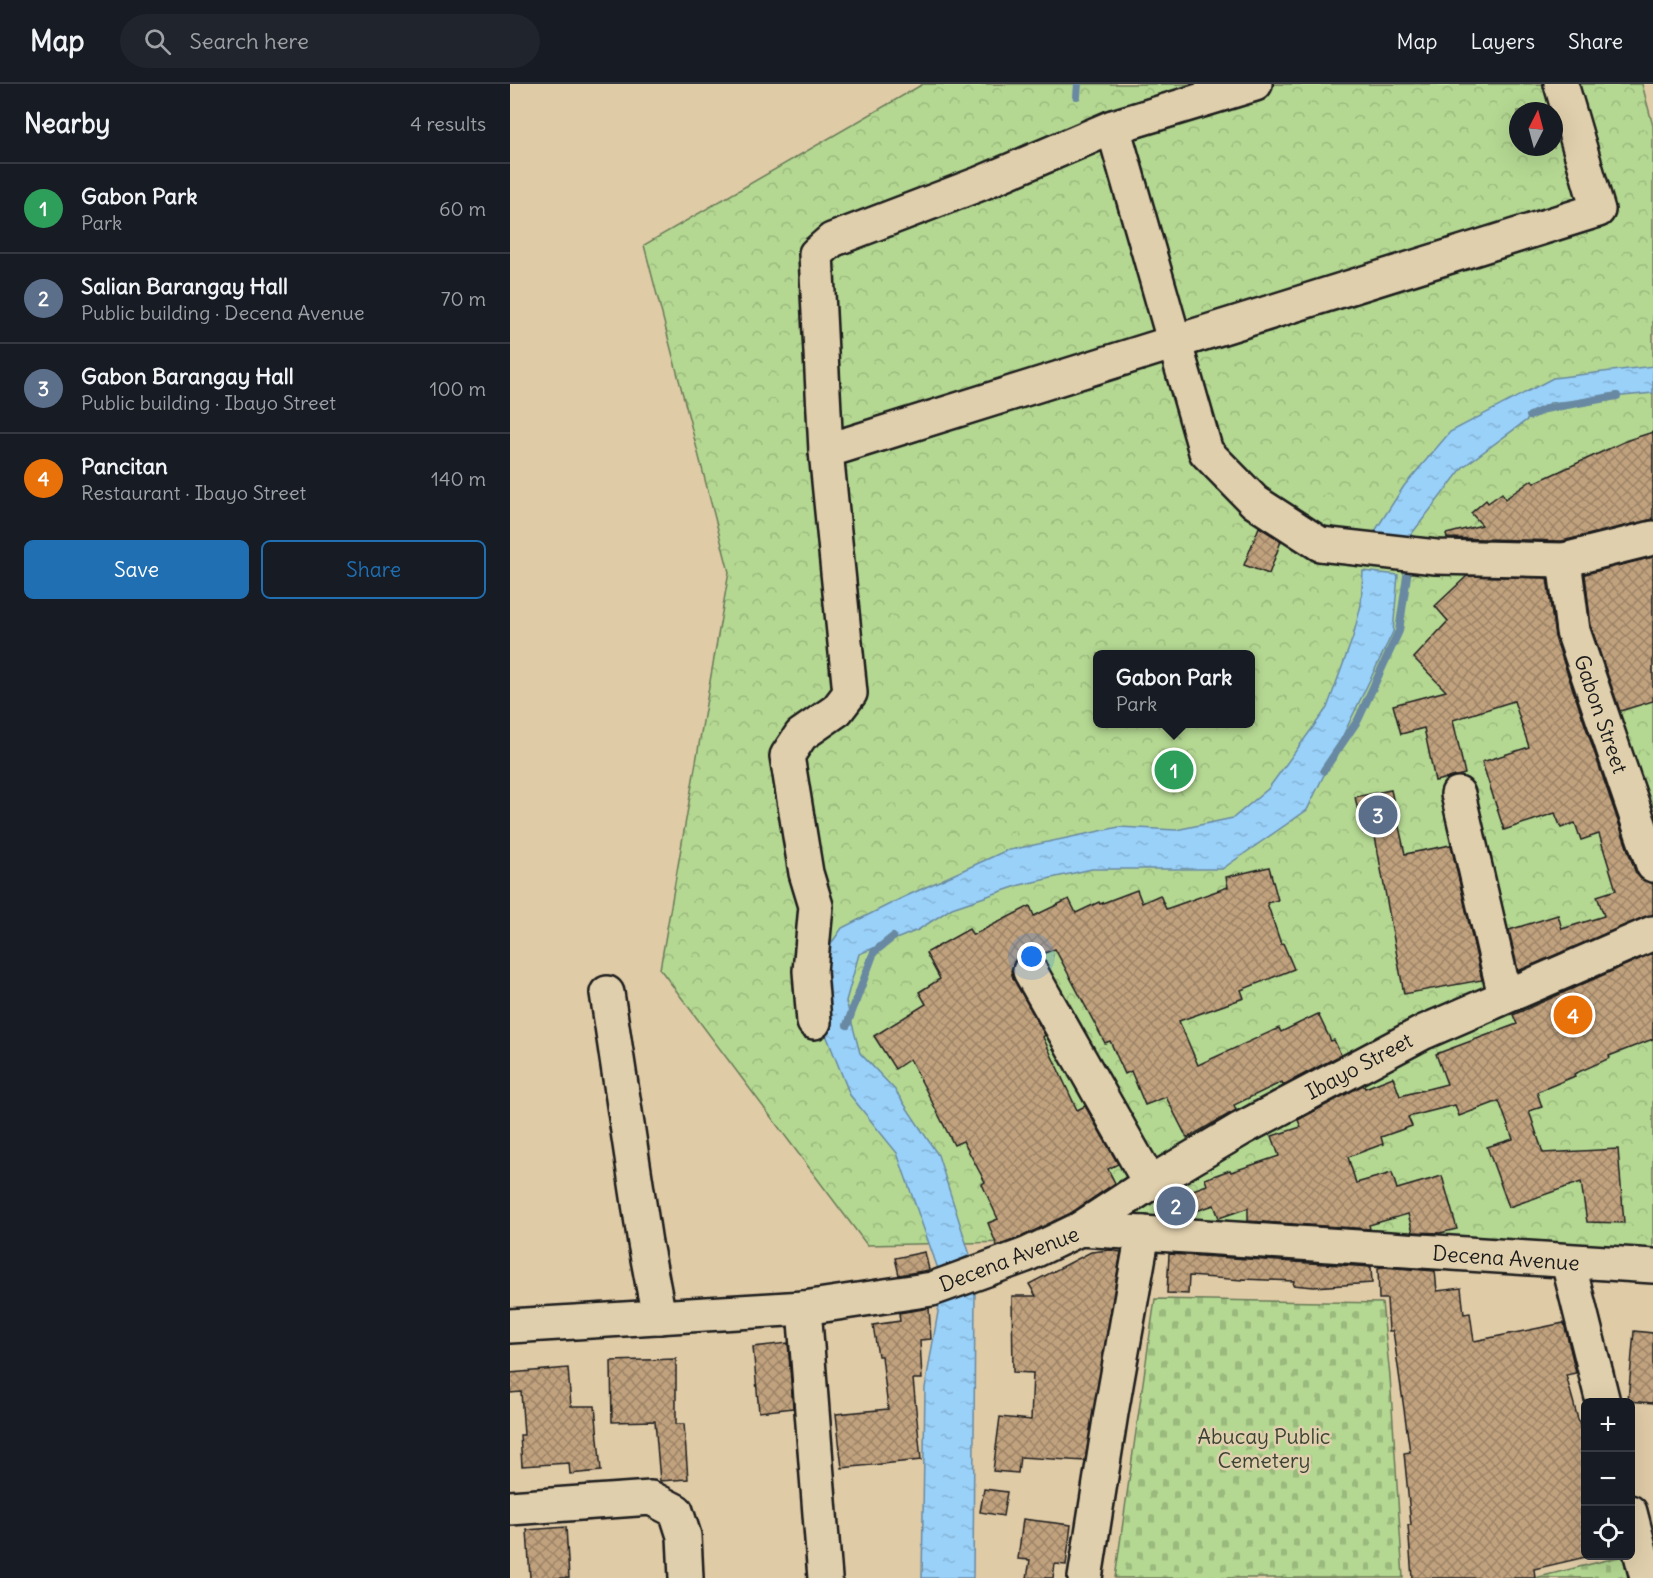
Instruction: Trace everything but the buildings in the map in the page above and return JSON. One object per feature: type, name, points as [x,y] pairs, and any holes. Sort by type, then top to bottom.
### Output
[{"type":"street","points":[[814,1022],[810,971],[816,906],[806,873],[787,756],[801,735],[837,710],[850,693],[826,451],[816,254],[832,240],[979,184],[1113,127],[1255,84]]},
{"type":"street","points":[[826,451],[1598,210],[1561,84]]},
{"type":"street","points":[[1113,127],[1206,452],[1255,502],[1320,544],[1436,557],[1564,560],[1653,538]]},
{"type":"street","name":"Gabon Street","points":[[1564,560],[1573,631],[1653,865]]},
{"type":"street","points":[[1458,794],[1505,996]]},
{"type":"street","name":"Ibayo Street","points":[[1080,1229],[1150,1183],[1241,1129],[1424,1032],[1653,933]]},
{"type":"street","points":[[1030,971],[1150,1183]]},
{"type":"street","points":[[607,993],[634,1175],[659,1317]]},
{"type":"street","name":"Decena Avenue","points":[[510,1326],[804,1308],[932,1289],[1026,1254],[1080,1229],[1653,1266]]},
{"type":"street","points":[[1085,1578],[1143,1233]]},
{"type":"street","points":[[1568,1262],[1602,1398]]},
{"type":"street","points":[[804,1308],[825,1578]]},
{"type":"street","points":[[510,1508],[651,1498],[676,1511],[684,1536],[686,1578]]},
{"type":"street","points":[[1635,1531],[1647,1578]]},
{"type":"green space","points":[[923,84],[1642,84],[1653,126],[1653,1250],[1264,1237],[867,1245],[660,969],[729,572],[644,245]]},
{"type":"green space","name":"Abucay Public Cemetery","points":[[1155,1299],[1382,1303],[1390,1376],[1403,1578],[1115,1578]]},
{"type":"green space","points":[[1607,1560],[1634,1560],[1653,1578],[1535,1578]]},
{"type":"water","points":[[1653,366],[1653,393],[1550,403],[1463,467],[1400,549],[1366,545],[1404,486],[1450,432],[1553,378]]},
{"type":"water","points":[[1363,571],[1398,575],[1393,632],[1307,810],[1222,869],[1092,869],[1020,885],[952,908],[918,930],[859,954],[846,1001],[860,1053],[895,1090],[938,1155],[970,1255],[938,1269],[897,1153],[850,1095],[823,1027],[816,965],[842,928],[1005,851],[1119,827],[1176,830],[1233,818],[1268,789],[1327,708],[1353,637],[1361,605]]},
{"type":"water","points":[[975,1290],[973,1578],[922,1578],[925,1388],[940,1300]]},
{"type":"waterway","points":[[1077,96],[1078,84]]},
{"type":"waterway","points":[[1530,416],[1545,409],[1617,396]]},
{"type":"waterway","points":[[1324,770],[1358,720],[1399,631],[1409,562]]},
{"type":"waterway","points":[[847,1025],[874,952],[893,937]]},
{"type":"place","name":"Gabon Park","points":[[1174,770]]},
{"type":"place","name":"Gabon Barangay Hall","points":[[1378,815]]},
{"type":"place","name":"Pancitan","points":[[1573,1015]]},
{"type":"place","name":"Salian Barangay Hall","points":[[1176,1206]]}]
